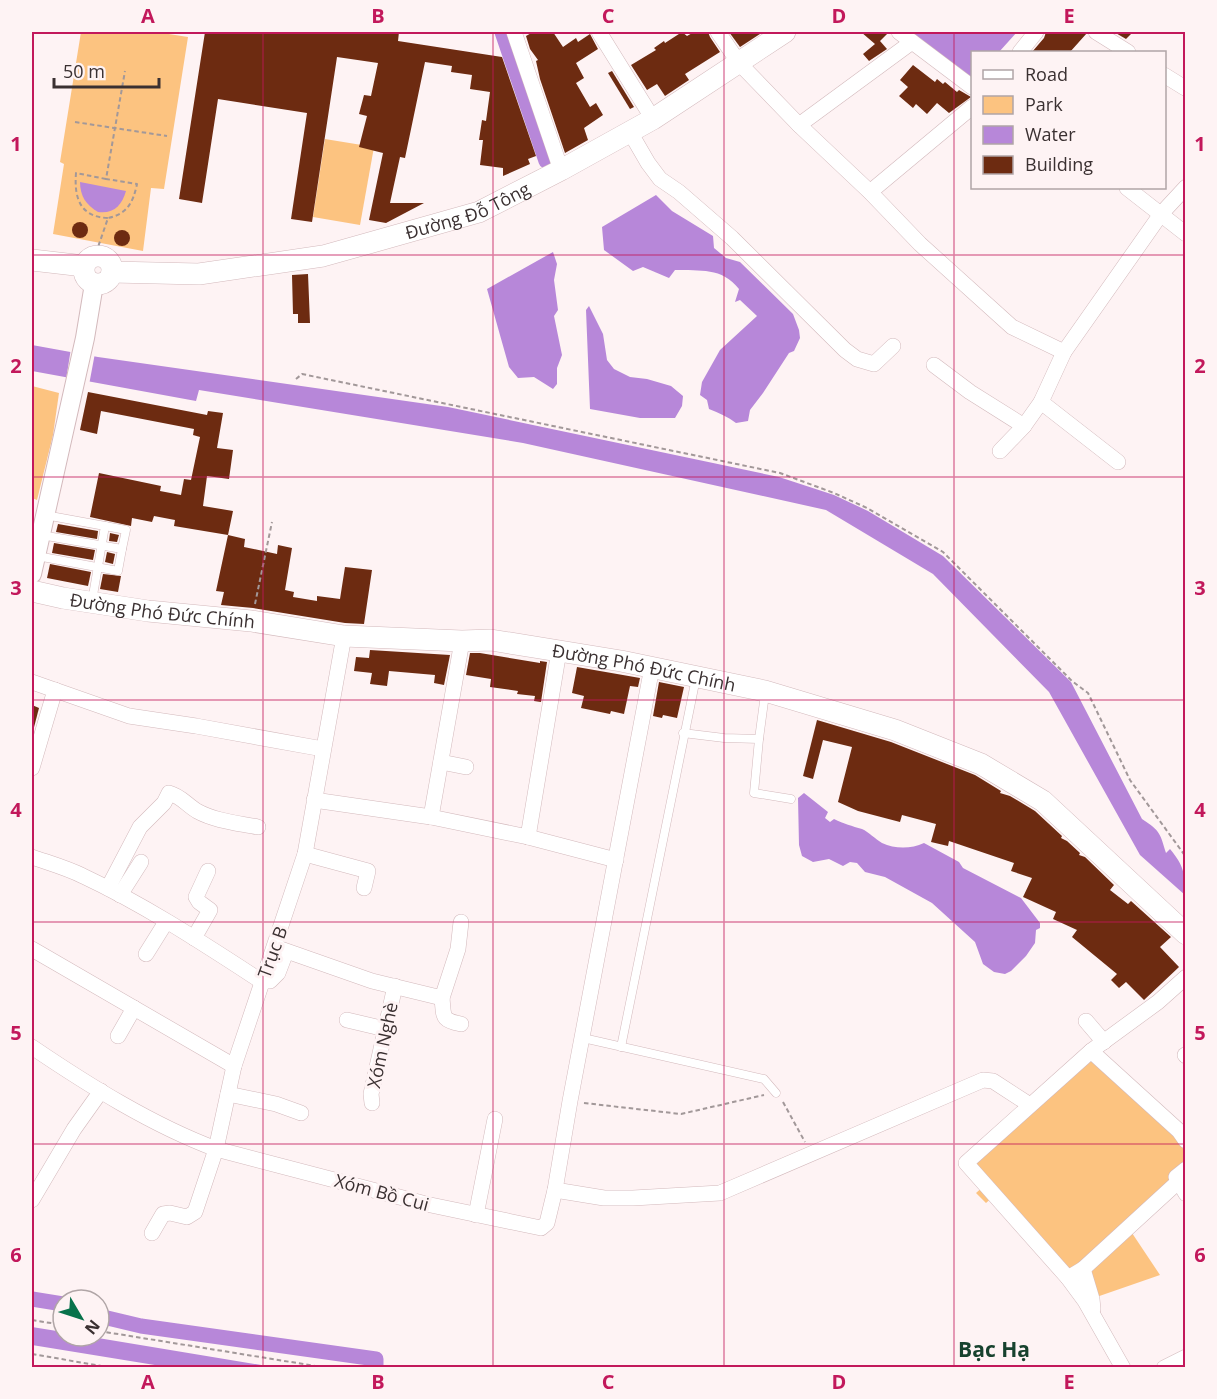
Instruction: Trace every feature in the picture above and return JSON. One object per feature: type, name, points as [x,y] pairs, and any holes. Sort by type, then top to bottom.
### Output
[{"type":"main road","name":"Đường Đỗ Tông","points":[[91,268],[108,259],[112,265],[112,272],[199,274],[323,256],[479,212],[653,119],[785,32]]},
{"type":"main road","points":[[32,260],[91,268]]},
{"type":"main road","name":"Đường Phó Đức Chính","points":[[32,591],[148,611],[251,621],[344,636],[491,640],[652,667],[765,691],[895,730],[981,764],[1043,801],[1185,934]]},
{"type":"street","points":[[514,32],[561,170]]},
{"type":"street","points":[[599,32],[653,119]]},
{"type":"street","points":[[718,32],[739,63],[921,244],[1012,327],[1064,352]]},
{"type":"street","points":[[899,32],[971,86]]},
{"type":"street","points":[[1021,51],[1036,32]]},
{"type":"street","points":[[1096,32],[1126,51]]},
{"type":"street","points":[[800,125],[912,42]]},
{"type":"street","points":[[1166,76],[1185,88]]},
{"type":"street","points":[[870,192],[971,108]]},
{"type":"street","points":[[630,132],[648,164],[660,179],[679,192],[732,238],[845,350],[857,359],[874,364],[893,346]]},
{"type":"street","points":[[1000,451],[1024,426],[1041,402],[1064,352],[1161,214],[1185,187]]},
{"type":"street","points":[[1128,189],[1185,234]]},
{"type":"street","points":[[32,574],[85,338],[91,268]]},
{"type":"street","points":[[934,365],[970,392],[1024,426]]},
{"type":"street","points":[[1041,402],[1118,462]]},
{"type":"street","name":"Trục B","points":[[152,1233],[163,1214],[187,1216],[195,1212],[216,1149],[234,1066],[261,981],[280,949],[305,854],[344,636]]},
{"type":"street","points":[[431,817],[462,641]]},
{"type":"street","points":[[528,837],[560,651]]},
{"type":"street","points":[[652,667],[555,1190],[604,1198],[720,1192],[983,1080],[993,1081],[1030,1105]]},
{"type":"street","points":[[32,682],[129,716],[323,749]]},
{"type":"street","points":[[32,768],[55,690]]},
{"type":"street","points":[[441,762],[466,768]]},
{"type":"street","points":[[114,892],[140,827],[164,803],[169,792],[178,795],[198,811],[258,827]]},
{"type":"street","points":[[314,800],[431,817],[528,837],[616,860]]},
{"type":"street","points":[[305,854],[368,872],[364,888]]},
{"type":"street","points":[[32,857],[81,875],[114,892],[194,938],[261,981]]},
{"type":"street","points":[[114,892],[141,862]]},
{"type":"street","points":[[194,938],[210,910],[196,897],[208,872]]},
{"type":"street","points":[[146,954],[166,922]]},
{"type":"street","points":[[461,922],[458,949],[442,998],[447,1021],[461,1024]]},
{"type":"street","points":[[32,949],[234,1066]]},
{"type":"street","name":"Xóm Nghè","points":[[280,949],[395,986],[442,998]]},
{"type":"street","points":[[1123,1368],[1085,1301],[1068,1278],[966,1163],[1090,1051],[1158,1002],[1185,977]]},
{"type":"street","name":"Xóm Nghè","points":[[372,1103],[371,1094],[395,986]]},
{"type":"street","points":[[118,1036],[134,1008]]},
{"type":"street","points":[[347,1020],[386,1029]]},
{"type":"street","points":[[1086,1021],[1104,1042]]},
{"type":"street","name":"Xóm Bồ Cui","points":[[32,1047],[102,1091],[191,1139],[216,1149],[426,1204],[530,1227],[541,1228],[547,1223],[555,1190]]},
{"type":"street","points":[[1090,1051],[1179,1131],[1185,1141]]},
{"type":"street","points":[[32,1200],[74,1129],[102,1091]]},
{"type":"street","points":[[228,1094],[276,1104],[302,1113]]},
{"type":"street","points":[[476,1215],[495,1119]]},
{"type":"street","points":[[1068,1278],[1083,1269],[1183,1181]]},
{"type":"street","points":[[1083,1269],[1092,1299],[1094,1319]]},
{"type":"street","points":[[1164,1368],[1185,1357]]},
{"type":"lane","points":[[36,556],[118,571],[126,530],[45,515]]},
{"type":"lane","points":[[92,602],[105,526]]},
{"type":"lane","points":[[40,535],[122,549]]},
{"type":"lane","points":[[621,1047],[696,676]]},
{"type":"lane","points":[[765,691],[754,793],[791,799]]},
{"type":"lane","points":[[683,733],[759,739]]},
{"type":"lane","points":[[584,1038],[764,1079],[776,1093]]},
{"type":"path","points":[[106,179],[125,71]]},
{"type":"path","points":[[75,122],[167,136]]},
{"type":"path","points":[[76,173],[137,184],[133,201],[125,211],[118,216],[108,218],[94,216],[83,208],[75,187],[76,173]]},
{"type":"path","points":[[91,268],[108,218]]},
{"type":"path","points":[[296,379],[302,374],[313,376],[780,473],[867,508],[944,552],[1072,681],[1088,693],[1130,780],[1185,858]]},
{"type":"path","points":[[251,621],[272,522]]},
{"type":"path","points":[[570,1101],[681,1114],[776,1093],[811,1152]]},
{"type":"path","points":[[32,1320],[51,1323]]},
{"type":"path","points":[[111,1333],[328,1368]]},
{"type":"path","points":[[32,1354],[113,1368]]},
{"type":"green space","points":[[81,32],[156,32],[188,37],[164,189],[151,188],[143,251],[53,234],[64,164],[60,162]]},
{"type":"green space","points":[[325,139],[374,147],[360,225],[313,217]]},
{"type":"green space","points":[[32,386],[59,393],[53,435],[37,500],[32,498]]},
{"type":"green space","points":[[1091,1051],[1185,1141],[1185,1169],[1128,1227],[1160,1275],[1085,1301],[995,1195],[986,1203],[976,1193],[986,1184],[966,1163]]},
{"type":"water","points":[[910,32],[1017,32],[1000,51],[971,51],[971,77]]},
{"type":"water","points":[[80,182],[126,191],[116,208],[109,212],[98,212],[84,200]]},
{"type":"water","points":[[656,195],[672,211],[713,236],[714,248],[726,258],[740,262],[793,314],[800,338],[794,351],[789,353],[750,410],[748,421],[736,423],[709,409],[707,400],[700,395],[702,382],[720,350],[757,316],[740,300],[735,302],[739,289],[725,277],[710,272],[675,270],[669,278],[643,267],[633,271],[604,250],[602,227]]},
{"type":"water","points":[[553,252],[557,264],[554,280],[558,310],[554,316],[562,355],[557,368],[557,384],[553,389],[534,377],[518,378],[509,367],[487,289]]},
{"type":"water","points":[[589,306],[603,334],[607,360],[614,369],[630,377],[671,386],[683,396],[682,406],[675,418],[640,418],[590,409],[586,310]]},
{"type":"water","points":[[32,345],[98,357],[448,407],[779,477],[834,495],[868,511],[943,556],[1071,682],[1142,819],[1159,833],[1166,853],[1170,849],[1181,865],[1185,895],[1140,855],[1049,692],[933,574],[826,510],[523,443],[199,390],[196,401],[32,371]]},
{"type":"water","points":[[804,793],[828,812],[825,818],[830,822],[834,819],[862,829],[882,843],[892,846],[908,847],[924,843],[959,862],[963,868],[1021,898],[1040,923],[1040,928],[1036,930],[1035,943],[1011,971],[1005,974],[994,972],[983,964],[975,942],[932,903],[885,877],[865,872],[857,863],[850,862],[843,866],[829,859],[813,862],[802,856],[799,845],[798,798]]},
{"type":"water","points":[[32,1327],[51,1330],[51,1348],[111,1348],[111,1340],[273,1367],[167,1367],[32,1345]]},
{"type":"pier","points":[[71,348],[95,353],[89,385],[66,380]]},
{"type":"building","points":[[205,32],[399,32],[398,41],[502,57],[536,156],[528,159],[530,164],[503,176],[503,168],[480,165],[483,140],[479,140],[482,120],[486,121],[490,92],[470,89],[472,75],[451,72],[452,66],[425,62],[405,158],[400,157],[390,203],[424,203],[386,223],[369,220],[383,153],[359,147],[367,116],[359,114],[364,95],[371,96],[378,63],[337,57],[312,222],[291,219],[307,113],[218,99],[202,203],[179,199]]},
{"type":"building","points":[[533,32],[553,32],[563,47],[576,38],[578,42],[590,34],[598,49],[576,63],[584,78],[576,83],[590,107],[596,103],[603,115],[584,128],[588,140],[565,153],[540,79],[536,61],[538,60],[530,49],[526,36]]},
{"type":"building","points":[[682,32],[687,36],[694,32],[708,32],[720,52],[685,74],[689,80],[665,96],[657,84],[647,90],[631,65],[656,50],[654,48],[664,41],[665,43]]},
{"type":"building","points":[[729,32],[763,32],[740,47]]},
{"type":"building","points":[[861,32],[889,32],[880,41],[887,49],[869,61],[863,54],[875,44]]},
{"type":"building","points":[[1046,32],[1087,33],[1071,51],[1033,51]]},
{"type":"building","points":[[1114,32],[1133,32],[1126,39]]},
{"type":"building","points":[[913,65],[935,82],[937,79],[943,84],[945,82],[957,92],[959,90],[971,97],[949,113],[937,103],[927,114],[916,104],[913,108],[899,96],[908,87],[900,80]]},
{"type":"building","points":[[612,71],[634,107],[630,109],[608,73]]},
{"type":"building","points":[[80,222],[88,230],[80,238],[72,230]]},
{"type":"building","points":[[122,230],[130,238],[122,246],[114,238]]},
{"type":"building","points":[[308,274],[310,323],[298,323],[298,314],[293,314],[292,275]]},
{"type":"building","points":[[88,392],[207,415],[208,411],[223,413],[217,448],[233,450],[229,479],[207,476],[203,506],[233,511],[228,535],[174,526],[175,520],[154,516],[152,522],[132,518],[131,526],[90,517],[99,473],[161,486],[160,491],[181,495],[184,479],[191,480],[200,437],[193,435],[194,429],[101,411],[97,434],[80,430]]},
{"type":"building","points":[[58,524],[98,531],[97,539],[56,532]]},
{"type":"building","points":[[110,533],[119,535],[117,542],[109,541]]},
{"type":"building","points":[[228,535],[245,539],[244,547],[277,554],[278,545],[292,548],[285,590],[294,592],[293,597],[317,601],[317,596],[340,599],[345,567],[372,570],[364,624],[221,605],[224,592],[216,591]]},
{"type":"building","points":[[54,543],[95,550],[93,560],[52,553]]},
{"type":"building","points":[[107,552],[115,554],[113,564],[105,562]]},
{"type":"building","points":[[50,564],[91,572],[88,586],[47,578]]},
{"type":"building","points":[[103,574],[121,576],[118,592],[100,589]]},
{"type":"building","points":[[370,650],[450,655],[444,685],[434,683],[435,675],[389,671],[387,686],[370,684],[372,673],[354,671],[356,657],[369,658]]},
{"type":"building","points":[[470,653],[540,663],[540,661],[547,662],[541,702],[534,701],[535,696],[517,694],[518,691],[490,687],[491,679],[466,675]]},
{"type":"building","points":[[577,667],[640,678],[638,687],[630,686],[624,714],[611,711],[610,714],[581,708],[584,696],[572,693]]},
{"type":"building","points":[[659,682],[684,687],[677,718],[663,715],[662,718],[653,716]]},
{"type":"building","points":[[32,705],[39,708],[32,735]]},
{"type":"building","points":[[817,720],[891,742],[975,775],[1001,791],[1000,793],[1010,796],[1035,811],[1062,836],[1061,838],[1080,853],[1079,855],[1085,857],[1114,885],[1110,890],[1128,904],[1131,901],[1171,937],[1160,947],[1179,967],[1144,1000],[1126,982],[1119,988],[1111,980],[1117,974],[1072,937],[1077,930],[1053,919],[1056,912],[1023,897],[1032,878],[1011,871],[1014,863],[949,841],[948,846],[931,842],[936,824],[902,815],[900,822],[858,811],[838,802],[852,747],[823,740],[813,779],[803,776]]},
{"type":"waterway","points":[[502,32],[546,161]]},
{"type":"waterway","points":[[32,1299],[51,1302]]},
{"type":"waterway","points":[[111,1319],[141,1326],[376,1359],[376,1368]]},
{"type":"district","name":"Bạc Hạ","points":[[994,1349]]}]
